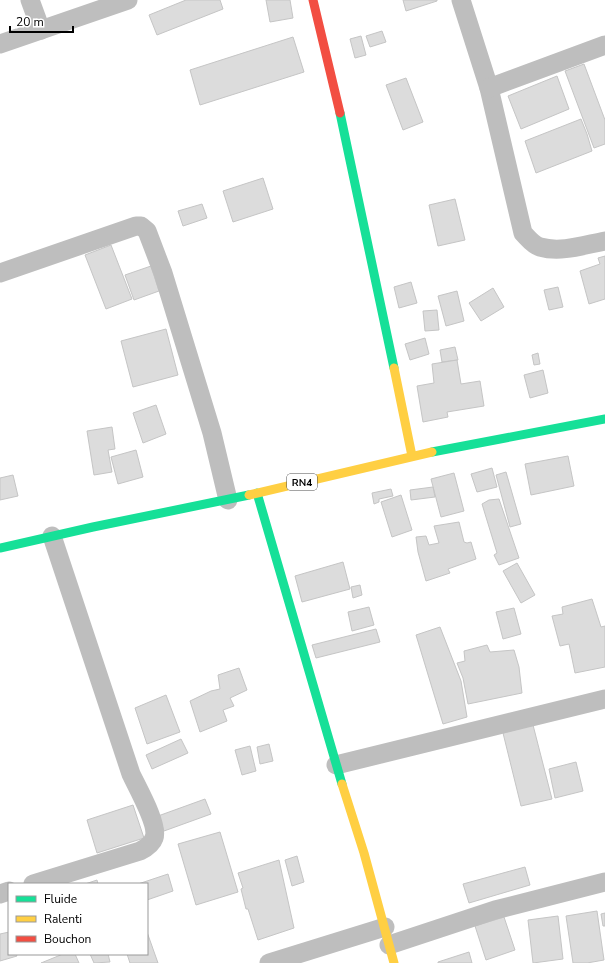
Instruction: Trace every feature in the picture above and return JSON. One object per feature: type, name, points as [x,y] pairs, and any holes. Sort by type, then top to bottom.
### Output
[{"type":"main road","points":[[313,0],[345,132],[412,456]]},
{"type":"main road","name":"RN4","points":[[0,548],[228,500],[412,456],[605,419]]},
{"type":"main road","points":[[257,493],[336,765],[364,853],[394,963]]},
{"type":"street","points":[[30,0],[41,30]]},
{"type":"street","points":[[0,44],[128,0]]},
{"type":"street","points":[[461,0],[489,88],[523,233],[530,241],[539,246],[551,248],[572,248],[605,241]]},
{"type":"street","points":[[489,88],[605,45]]},
{"type":"street","points":[[0,273],[136,226],[145,228],[163,273],[212,433],[228,500]]},
{"type":"street","points":[[36,883],[140,851],[148,847],[154,839],[155,830],[144,799],[131,774],[52,536]]},
{"type":"street","points":[[336,765],[605,699]]},
{"type":"street","points":[[389,945],[495,910],[605,882]]},
{"type":"street","points":[[268,963],[385,926]]},
{"type":"building","points":[[186,0],[220,0],[223,9],[157,35],[149,15]]},
{"type":"building","points":[[266,0],[290,0],[293,18],[270,22]]},
{"type":"building","points":[[403,0],[437,0],[437,1],[406,11]]},
{"type":"building","points":[[382,31],[386,42],[370,47],[366,36]]},
{"type":"building","points":[[361,36],[366,55],[355,58],[350,39]]},
{"type":"building","points":[[293,37],[304,72],[200,105],[190,70]]},
{"type":"building","points":[[584,64],[605,120],[605,144],[594,148],[565,71]]},
{"type":"building","points":[[557,76],[569,109],[521,129],[508,96]]},
{"type":"building","points":[[406,78],[423,122],[403,130],[386,85]]},
{"type":"building","points":[[581,119],[592,151],[536,173],[525,141]]},
{"type":"building","points":[[263,178],[273,209],[233,222],[223,191]]},
{"type":"building","points":[[455,199],[465,240],[438,246],[429,205]]},
{"type":"building","points":[[202,204],[207,218],[183,226],[178,211]]},
{"type":"building","points":[[111,245],[132,299],[106,309],[85,255]]},
{"type":"building","points":[[605,256],[605,299],[589,304],[580,271],[600,264],[598,258]]},
{"type":"building","points":[[151,266],[159,291],[134,300],[125,275]]},
{"type":"building","points":[[411,282],[417,303],[399,308],[394,287]]},
{"type":"building","points":[[558,287],[563,307],[549,310],[544,290]]},
{"type":"building","points":[[493,288],[504,307],[481,321],[469,303]]},
{"type":"building","points":[[457,291],[464,321],[446,326],[438,296]]},
{"type":"building","points":[[437,310],[439,330],[425,331],[423,311]]},
{"type":"building","points":[[166,329],[178,375],[133,387],[121,341]]},
{"type":"building","points":[[425,338],[429,354],[410,360],[405,344]]},
{"type":"building","points":[[455,347],[458,360],[442,362],[440,350]]},
{"type":"building","points":[[538,353],[540,364],[534,365],[532,355]]},
{"type":"building","points":[[457,360],[461,384],[480,381],[484,406],[447,412],[448,417],[423,422],[417,386],[434,383],[432,364]]},
{"type":"building","points":[[543,370],[548,393],[530,398],[524,375]]},
{"type":"building","points":[[156,405],[166,434],[143,443],[133,413]]},
{"type":"building","points":[[112,427],[115,449],[108,450],[112,472],[94,475],[87,431]]},
{"type":"building","points":[[136,450],[143,477],[118,484],[111,457]]},
{"type":"building","points":[[568,456],[574,486],[531,495],[525,464]]},
{"type":"building","points":[[492,468],[497,487],[477,492],[471,474]]},
{"type":"building","points":[[506,472],[521,524],[510,527],[496,475]]},
{"type":"building","points":[[454,473],[464,511],[441,517],[431,479]]},
{"type":"building","points":[[13,475],[18,496],[0,500],[0,478]]},
{"type":"building","points":[[433,487],[435,497],[411,500],[410,490]]},
{"type":"building","points":[[391,489],[393,496],[379,499],[379,502],[374,504],[372,493]]},
{"type":"building","points":[[401,495],[412,530],[392,537],[381,502]]},
{"type":"building","points":[[499,499],[519,558],[499,565],[494,555],[497,553],[482,504],[489,500]]},
{"type":"building","points":[[459,522],[464,542],[471,542],[476,559],[448,569],[450,573],[426,581],[418,552],[416,537],[426,536],[429,545],[439,543],[434,526]]},
{"type":"building","points":[[343,562],[350,589],[302,602],[295,576]]},
{"type":"building","points":[[517,563],[535,595],[521,603],[503,571]]},
{"type":"building","points":[[360,585],[362,595],[353,598],[351,587]]},
{"type":"building","points":[[592,599],[601,627],[605,626],[605,667],[575,673],[569,644],[560,646],[552,616],[563,614],[562,607]]},
{"type":"building","points":[[369,607],[374,625],[352,631],[348,612]]},
{"type":"building","points":[[514,608],[521,634],[503,639],[496,612]]},
{"type":"building","points":[[440,627],[461,681],[467,717],[443,724],[416,635]]},
{"type":"building","points":[[376,629],[380,642],[316,658],[312,645]]},
{"type":"building","points":[[487,645],[490,652],[514,650],[519,667],[522,693],[468,704],[463,678],[457,663],[465,661],[464,651]]},
{"type":"building","points":[[239,668],[247,690],[230,698],[234,706],[223,710],[227,721],[200,732],[190,701],[211,691],[220,689],[218,675]]},
{"type":"building","points":[[166,695],[180,732],[147,744],[135,708]]},
{"type":"building","points":[[533,725],[552,799],[521,806],[503,733]]},
{"type":"building","points":[[181,739],[188,753],[152,769],[146,755]]},
{"type":"building","points":[[269,744],[273,761],[260,764],[257,747]]},
{"type":"building","points":[[250,746],[256,771],[242,775],[235,750]]},
{"type":"building","points":[[576,762],[583,791],[555,798],[549,769]]},
{"type":"building","points":[[205,799],[211,814],[164,831],[158,816]]},
{"type":"building","points":[[133,805],[144,838],[97,853],[87,820]]},
{"type":"building","points":[[220,832],[238,892],[196,905],[178,844]]},
{"type":"building","points":[[297,856],[304,882],[292,886],[285,860]]},
{"type":"building","points":[[279,860],[294,928],[258,940],[248,909],[246,909],[241,889],[243,888],[238,873]]},
{"type":"building","points":[[525,867],[530,885],[469,903],[463,884]]},
{"type":"building","points":[[168,874],[173,891],[148,900],[148,883],[141,883]]},
{"type":"building","points":[[97,880],[98,883],[88,883]]},
{"type":"building","points":[[597,911],[604,960],[587,963],[573,963],[566,916]]},
{"type":"building","points":[[605,913],[605,926],[603,926],[601,914]]},
{"type":"building","points":[[558,916],[563,959],[533,963],[528,920]]},
{"type":"building","points":[[504,917],[515,950],[486,960],[475,926]]},
{"type":"building","points":[[8,932],[8,955],[17,956],[0,961],[0,934]]},
{"type":"building","points":[[148,935],[158,963],[130,963],[127,955],[148,955]]},
{"type":"building","points":[[469,952],[472,963],[438,963],[438,962]]},
{"type":"building","points":[[61,955],[75,955],[79,963],[41,963]]},
{"type":"building","points":[[90,955],[108,955],[110,962],[94,963]]},
{"type":"traffic: fast","points":[[340,113],[394,368]]},
{"type":"traffic: fast","points":[[432,452],[605,419]]},
{"type":"traffic: fast","points":[[257,493],[342,784]]},
{"type":"traffic: fast","points":[[0,548],[249,495]]},
{"type":"traffic: slow","points":[[394,368],[412,456]]},
{"type":"traffic: slow","points":[[249,495],[432,452]]},
{"type":"traffic: slow","points":[[342,784],[364,853],[394,963]]},
{"type":"traffic: jam","points":[[313,0],[340,113]]}]
